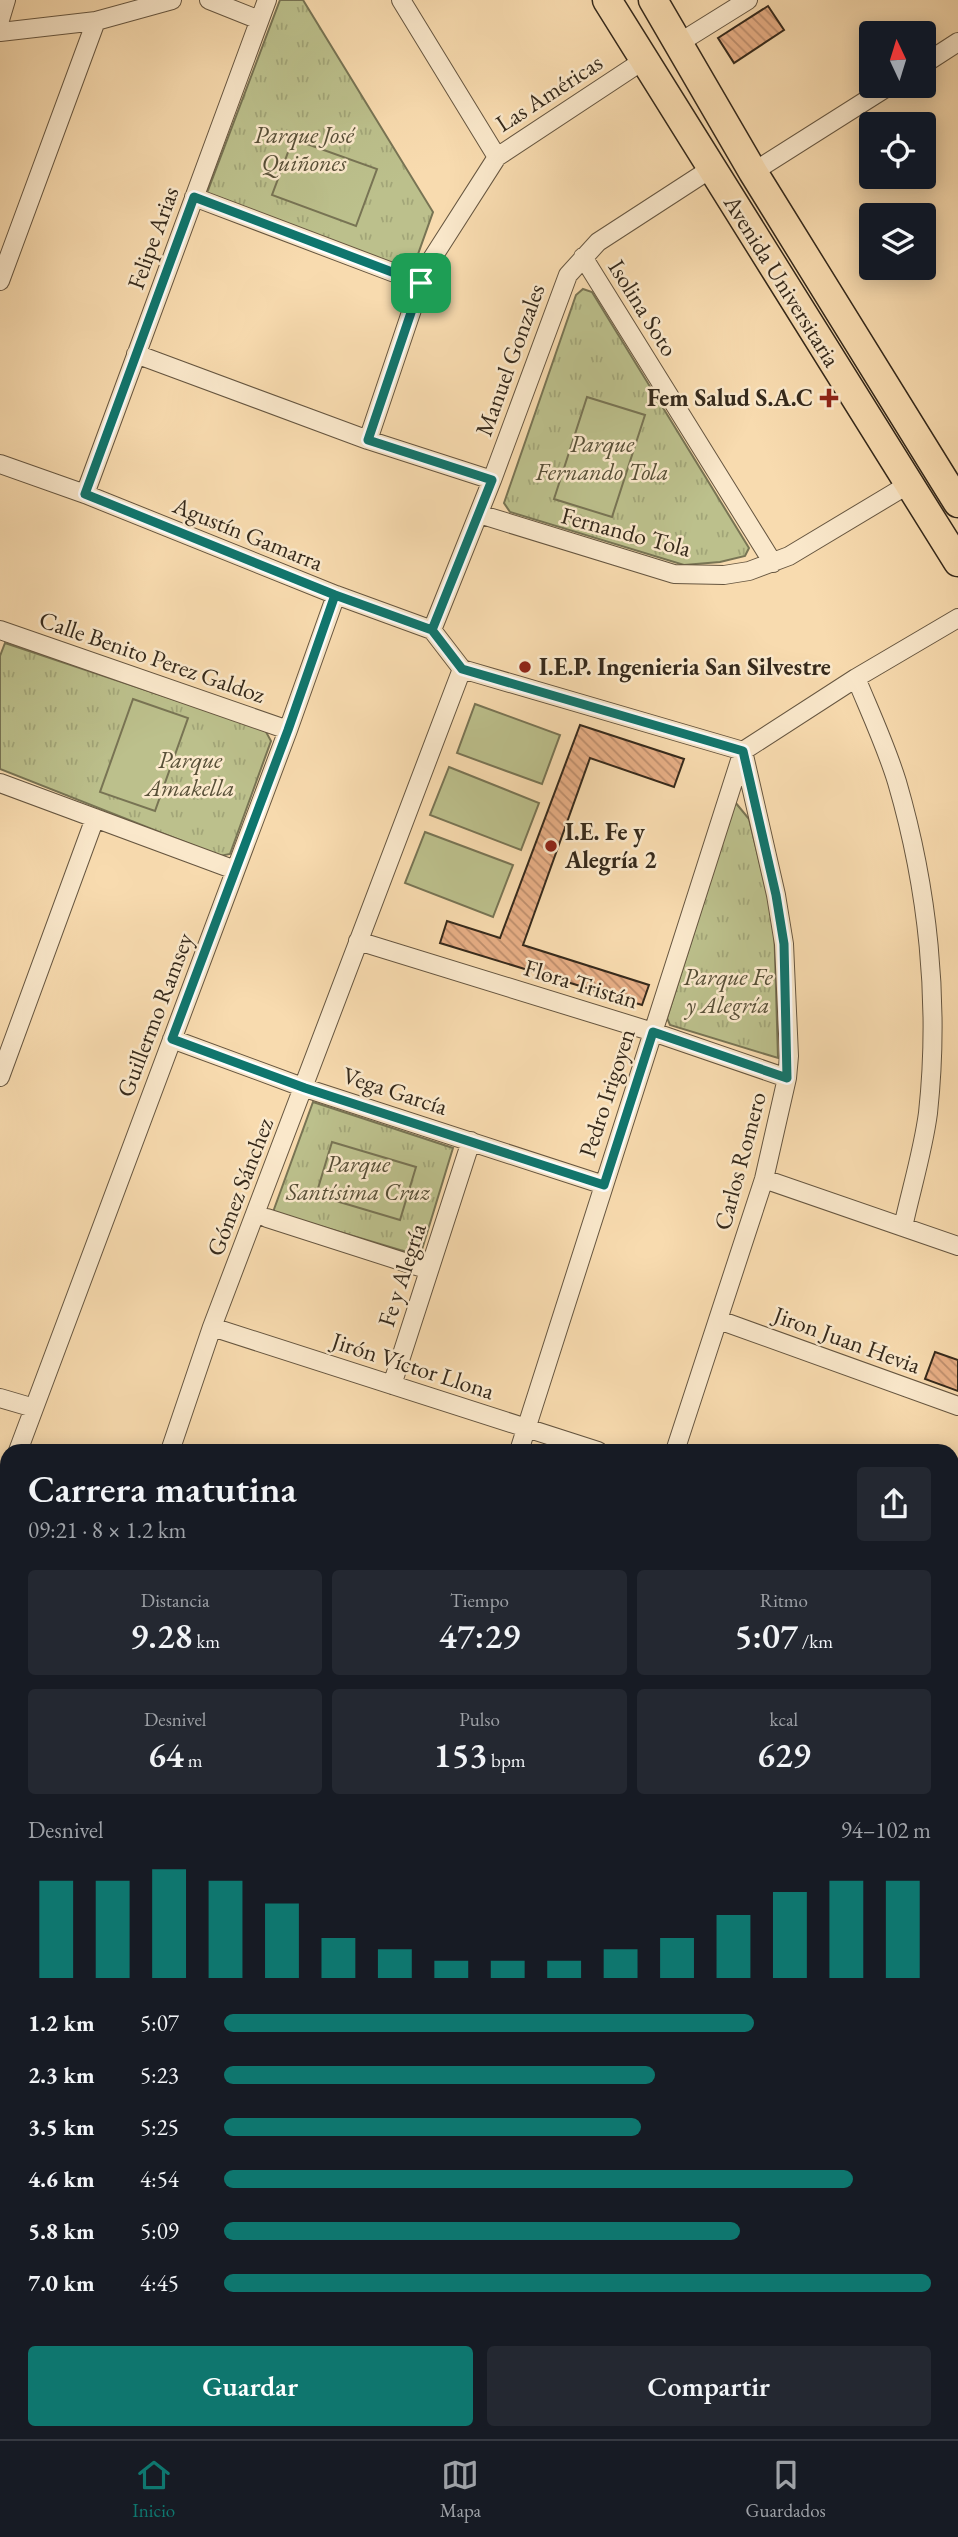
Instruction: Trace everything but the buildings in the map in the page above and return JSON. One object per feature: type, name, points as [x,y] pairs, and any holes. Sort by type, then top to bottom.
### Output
[{"type":"main road","name":"Avenida Universitaria","points":[[607,0],[958,562]]},
{"type":"main road","name":"Avenida Universitaria","points":[[653,0],[753,172],[958,503]]},
{"type":"street","points":[[0,20],[6,0]]},
{"type":"street","points":[[0,32],[96,22],[172,0]]},
{"type":"street","points":[[209,0],[259,20]]},
{"type":"street","name":"Felipe Arias","points":[[85,494],[267,0]]},
{"type":"street","points":[[401,0],[497,157]]},
{"type":"street","points":[[679,43],[748,0]]},
{"type":"street","points":[[0,281],[96,22]]},
{"type":"street","points":[[936,56],[958,42]]},
{"type":"street","name":"Las Américas","points":[[368,440],[426,268],[497,157],[644,60]]},
{"type":"street","points":[[753,172],[870,98]]},
{"type":"street","name":"Manuel Gonzales","points":[[432,630],[479,514],[568,275],[598,242],[712,168]]},
{"type":"street","points":[[194,197],[421,283]]},
{"type":"street","name":"Isolina Soto","points":[[583,257],[773,563]]},
{"type":"street","points":[[136,354],[368,440],[492,480]]},
{"type":"street","name":"Agustín Gamarra","points":[[0,464],[85,494],[335,595],[432,630]]},
{"type":"street","name":"Fernando Tola","points":[[479,514],[674,574],[724,575],[749,571],[789,556],[909,484]]},
{"type":"street","name":"Guillermo Ramsey","points":[[21,1444],[288,730],[335,595]]},
{"type":"street","points":[[432,630],[462,669],[743,751],[856,678],[958,618]]},
{"type":"street","name":"Calle Benito Perez Galdoz","points":[[0,630],[288,730]]},
{"type":"street","name":"Gómez Sánchez","points":[[172,1444],[212,1327],[462,669]]},
{"type":"street","points":[[856,678],[896,780],[919,873],[931,976],[931,1059],[927,1115],[904,1227]]},
{"type":"street","name":"Pedro Irigoyen","points":[[521,1444],[743,751]]},
{"type":"street","name":"Carlos Romero","points":[[677,1444],[764,1179],[787,1078],[784,944],[776,895],[743,751]]},
{"type":"street","points":[[0,783],[235,870]]},
{"type":"street","points":[[0,1077],[95,818]]},
{"type":"street","name":"Flora Tristán","points":[[358,941],[653,1032],[787,1078]]},
{"type":"street","name":"Vega García","points":[[172,1039],[305,1088],[604,1185]]},
{"type":"street","name":"Fe y Alegría","points":[[392,1385],[471,1141]]},
{"type":"street","points":[[764,1179],[958,1246]]},
{"type":"street","points":[[267,1217],[429,1270]]},
{"type":"street","name":"Jiron Juan Hevia","points":[[719,1320],[958,1406]]},
{"type":"street","name":"Jirón Víctor Llona","points":[[212,1327],[576,1444]]},
{"type":"street","points":[[0,1398],[34,1408]]},
{"type":"green space","name":"Parque José Quiñones","points":[[280,0],[303,0],[433,212],[412,271],[207,193]]},
{"type":"green space","points":[[293,139],[377,169],[356,226],[272,195]]},
{"type":"green space","name":"Parque Fernando Tola","points":[[583,289],[592,292],[749,548],[745,556],[720,562],[684,565],[510,512],[504,503],[576,295]]},
{"type":"green space","points":[[587,397],[645,415],[612,517],[554,499]]},
{"type":"green space","name":"Parque Amakella","points":[[5,643],[265,730],[271,741],[230,854],[220,856],[0,769],[0,656]]},
{"type":"green space","points":[[133,699],[188,718],[155,811],[100,792]]},
{"type":"green space","points":[[475,704],[560,735],[542,784],[457,753]]},
{"type":"green space","points":[[449,767],[539,803],[521,850],[430,815]]},
{"type":"green space","name":"Parque Fe y Alegría","points":[[735,802],[749,819],[774,921],[778,1058],[670,1025],[667,1018]]},
{"type":"green space","points":[[425,832],[513,865],[493,917],[405,883]]},
{"type":"green space","name":"Parque Santísima Cruz","points":[[313,1102],[453,1148],[420,1256],[273,1212]]},
{"type":"green space","points":[[332,1142],[416,1167],[400,1220],[316,1195]]},
{"type":"place","name":"Fem Salud S.A.C","points":[[829,398]]},
{"type":"place","name":"I.E.P. Ingenieria San Silvestre","points":[[525,667]]},
{"type":"place","name":"I.E. Fe y Alegría 2","points":[[551,846]]},
{"type":"route","points":[[421,283],[194,197],[85,494],[335,595],[432,630],[462,669],[743,751],[776,895],[784,944],[789,1056],[787,1078],[653,1032],[604,1185],[305,1088],[172,1039],[288,730],[335,595],[432,630],[492,480],[368,440],[421,283]]}]
